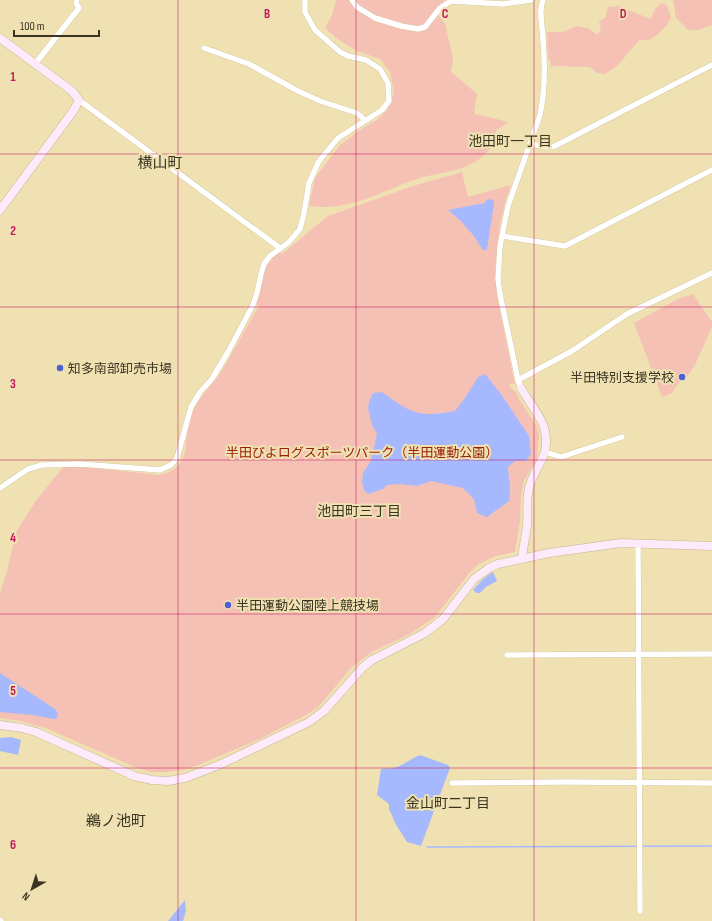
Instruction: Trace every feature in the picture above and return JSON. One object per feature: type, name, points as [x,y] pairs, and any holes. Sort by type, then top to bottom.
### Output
[{"type":"street","points":[[36,64],[79,8],[76,3],[77,0]]},
{"type":"street","points":[[0,488],[28,469],[42,465],[80,464],[157,470],[171,466],[175,461],[193,402],[212,378],[224,359],[253,305],[258,293],[264,264],[270,256],[289,242],[302,225],[309,183],[322,155],[338,138],[382,110],[387,104],[389,98],[389,89],[386,78],[380,70],[366,60],[348,56],[340,52],[315,30],[305,12],[304,0]]},
{"type":"street","points":[[352,0],[357,7],[375,18],[401,26],[418,29],[425,27],[440,8],[451,1],[504,4],[531,0]]},
{"type":"street","points":[[522,558],[527,525],[529,488],[545,452],[545,436],[543,426],[519,384],[500,294],[498,270],[502,236],[508,206],[540,115],[543,102],[544,50],[540,11],[543,0]]},
{"type":"street","points":[[0,38],[72,91],[79,100],[280,248]]},
{"type":"street","points":[[204,48],[249,64],[320,102],[357,113],[365,120]]},
{"type":"street","points":[[530,144],[548,147],[555,146],[712,65]]},
{"type":"street","points":[[0,210],[74,110],[79,100]]},
{"type":"street","points":[[502,236],[565,246],[712,170]]},
{"type":"street","points":[[519,384],[627,314],[712,273]]},
{"type":"street","points":[[545,452],[560,457],[622,437]]},
{"type":"street","points":[[638,543],[638,783],[640,911]]},
{"type":"street","points":[[0,725],[22,728],[36,732],[134,776],[152,780],[168,781],[185,778],[219,765],[309,722],[324,711],[356,674],[368,664],[425,633],[436,625],[474,579],[489,568],[498,564],[522,558],[600,545],[638,543],[712,546]]},
{"type":"street","points":[[507,655],[712,654]]},
{"type":"street","points":[[452,783],[712,783]]},
{"type":"green space","points":[[336,0],[447,0],[444,1],[435,11],[445,24],[453,58],[453,64],[450,71],[477,94],[474,114],[508,123],[496,130],[496,137],[493,146],[483,156],[467,166],[420,178],[366,199],[339,206],[309,206],[315,178],[340,145],[378,119],[387,110],[394,93],[390,72],[380,59],[357,51],[339,40],[325,28],[332,15]]},
{"type":"green space","points":[[673,0],[712,0],[712,25],[698,30],[688,30],[676,18]]},
{"type":"green space","points":[[661,3],[667,5],[671,18],[666,26],[651,39],[639,40],[618,65],[605,74],[597,73],[590,67],[551,66],[548,58],[547,32],[563,32],[576,26],[588,28],[597,35],[601,30],[599,21],[605,18],[608,7],[618,6],[651,19],[655,9]]},
{"type":"green space","name":"半田ぴよログスポーツパーク（半田運動公園）","points":[[462,172],[468,197],[511,185],[500,224],[495,269],[497,296],[515,385],[511,383],[509,386],[516,392],[536,425],[539,435],[537,458],[524,481],[521,495],[520,522],[515,552],[496,556],[479,564],[470,572],[435,617],[410,634],[372,652],[351,668],[320,705],[308,714],[264,737],[201,764],[182,770],[151,772],[135,767],[48,729],[21,721],[0,718],[0,593],[16,532],[35,502],[63,467],[92,468],[158,475],[172,470],[179,465],[183,458],[189,423],[194,408],[224,367],[259,306],[255,303],[266,265],[271,258],[279,251],[282,254],[328,216],[413,186]]},
{"type":"green space","points":[[693,294],[712,322],[712,327],[695,365],[684,381],[681,379],[672,393],[662,397],[634,323],[678,299]]},
{"type":"water","points":[[491,199],[494,201],[494,204],[487,249],[483,250],[460,220],[448,210],[485,203],[486,200]]},
{"type":"water","points":[[485,374],[501,394],[529,436],[531,454],[526,461],[515,461],[508,467],[510,488],[509,501],[487,517],[477,513],[474,499],[463,488],[431,481],[417,486],[400,484],[387,485],[383,489],[368,494],[364,490],[362,483],[363,473],[371,461],[377,434],[372,425],[368,408],[373,393],[382,392],[400,405],[423,414],[455,411],[478,377]]},
{"type":"water","points":[[493,572],[497,581],[486,587],[480,593],[473,590],[483,579]]},
{"type":"water","points":[[0,673],[55,709],[58,713],[57,718],[54,719],[0,712]]},
{"type":"water","points":[[11,737],[21,740],[18,755],[0,751],[0,738]]},
{"type":"water","points":[[420,755],[448,765],[450,768],[421,846],[407,842],[395,823],[389,810],[389,804],[377,795],[381,769],[395,768]]},
{"type":"water","points":[[185,900],[186,911],[183,921],[168,921]]},
{"type":"waterway","points":[[427,847],[712,846]]},
{"type":"place","name":"知多南部卸売市場","points":[[60,368]]},
{"type":"place","name":"半田特別支援学校","points":[[682,377]]},
{"type":"place","name":"半田運動公園陸上競技場","points":[[228,605]]},
{"type":"district","name":"池田町一丁目","points":[[510,141]]},
{"type":"district","name":"横山町","points":[[160,163]]},
{"type":"district","name":"池田町三丁目","points":[[359,511]]},
{"type":"district","name":"金山町二丁目","points":[[448,803]]},
{"type":"district","name":"鵜ノ池町","points":[[116,821]]}]
